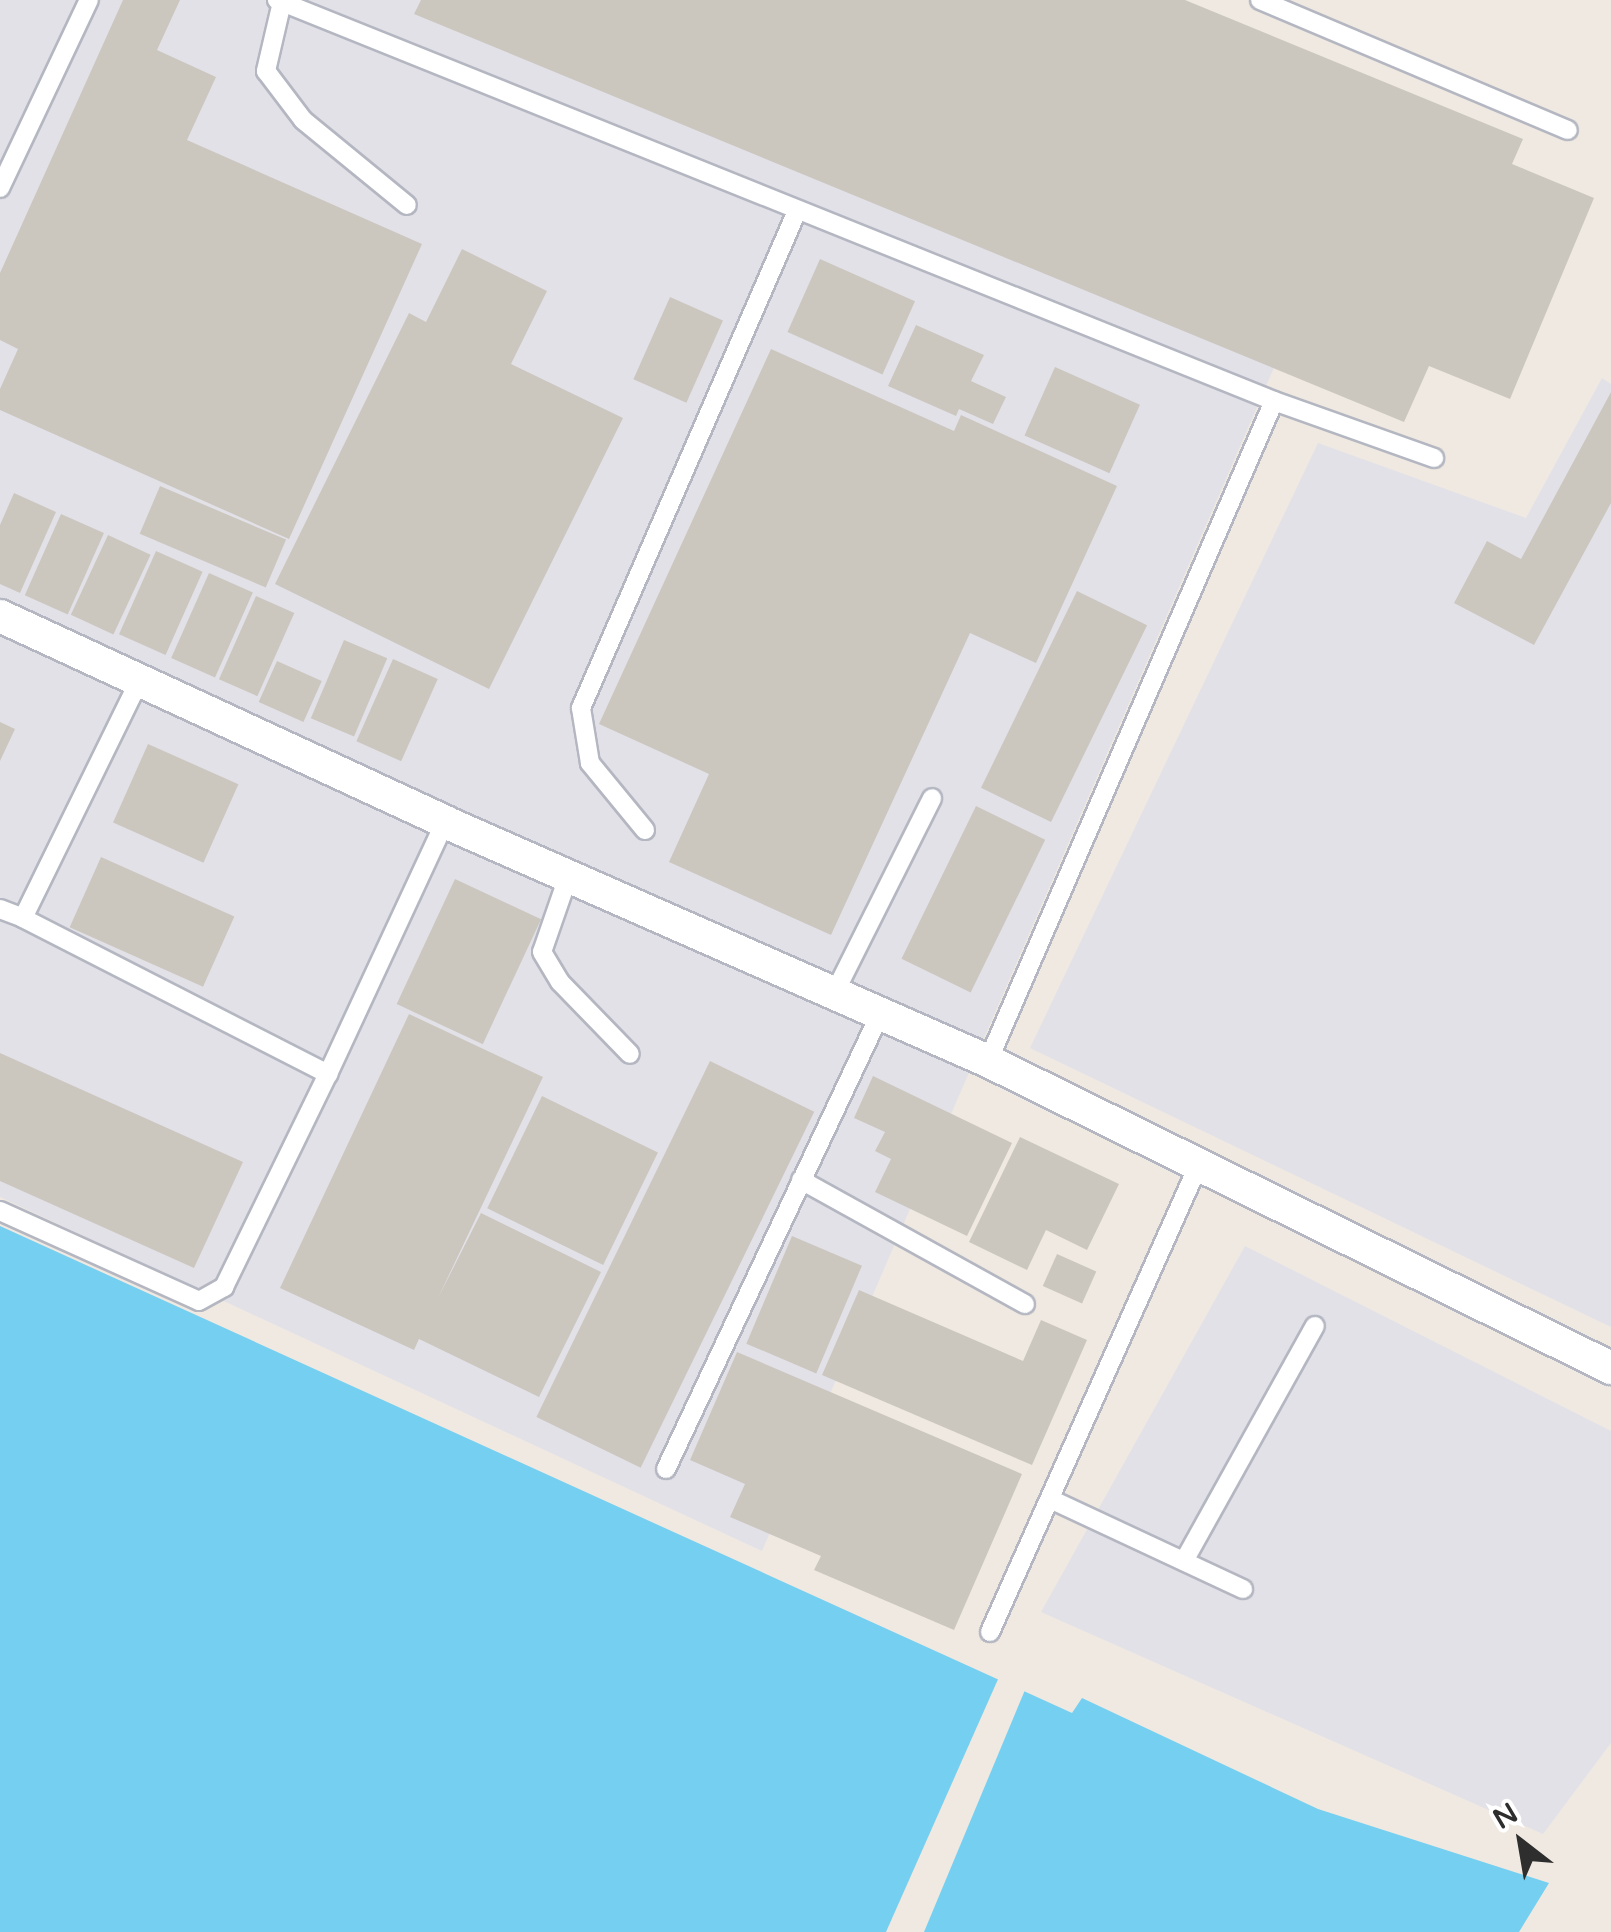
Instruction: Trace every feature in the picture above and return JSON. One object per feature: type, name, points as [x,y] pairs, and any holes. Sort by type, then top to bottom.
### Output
[{"type":"street","points":[[0,616],[445,822],[988,1061],[1611,1368]]},
{"type":"lane","points":[[0,188],[90,0]]},
{"type":"lane","points":[[1260,0],[1568,130]]},
{"type":"lane","points":[[407,206],[303,120],[266,72],[280,1],[1274,401],[1434,458]]},
{"type":"lane","points":[[645,830],[590,763],[581,708],[797,211]]},
{"type":"lane","points":[[988,1061],[1274,401]]},
{"type":"lane","points":[[23,918],[140,679]]},
{"type":"lane","points":[[834,994],[932,798]]},
{"type":"lane","points":[[0,1211],[198,1301],[224,1286],[445,822]]},
{"type":"lane","points":[[568,877],[542,952],[560,982],[630,1054]]},
{"type":"lane","points":[[0,909],[328,1074]]},
{"type":"lane","points":[[666,1469],[880,1014]]},
{"type":"lane","points":[[990,1632],[1199,1164]]},
{"type":"lane","points":[[801,1180],[1025,1304]]},
{"type":"lane","points":[[1184,1562],[1315,1326]]},
{"type":"lane","points":[[1050,1499],[1243,1589]]},
{"type":"shaded area","points":[[0,0],[650,0],[1315,273],[762,1551],[0,1197]]},
{"type":"shaded area","points":[[1602,378],[1611,384],[1611,1327],[1030,1048],[1318,443],[1526,518]]},
{"type":"shaded area","points":[[1245,1246],[1611,1431],[1611,1743],[1543,1834],[1041,1612]]},
{"type":"water","points":[[0,1226],[1072,1713],[1082,1698],[1318,1809],[1549,1883],[1519,1932],[0,1932]]},
{"type":"pier","points":[[999,1677],[1025,1690],[924,1932],[886,1932]]},
{"type":"building","points":[[123,0],[180,0],[157,50],[216,77],[187,140],[422,244],[289,539],[0,410],[0,389],[18,349],[0,340],[0,273]]},
{"type":"building","points":[[421,0],[1185,0],[1523,139],[1512,164],[1594,198],[1510,399],[1429,366],[1404,422],[414,14]]},
{"type":"building","points":[[462,249],[547,291],[511,364],[623,418],[489,689],[275,584],[409,313],[426,322]]},
{"type":"building","points":[[820,259],[915,301],[882,374],[787,332]]},
{"type":"building","points":[[670,297],[723,321],[686,403],[633,379]]},
{"type":"building","points":[[916,325],[984,355],[971,381],[1006,397],[993,424],[959,409],[956,416],[888,386]]},
{"type":"building","points":[[771,349],[954,431],[961,415],[1117,486],[1036,663],[970,633],[831,935],[669,862],[709,774],[599,724]]},
{"type":"building","points":[[1055,367],[1140,405],[1109,473],[1024,436]]},
{"type":"building","points":[[1611,392],[1611,503],[1534,645],[1454,603],[1487,541],[1521,559]]},
{"type":"building","points":[[160,486],[286,540],[266,587],[140,534]]},
{"type":"building","points":[[14,493],[56,512],[20,593],[0,584],[0,525]]},
{"type":"building","points":[[61,514],[104,533],[68,614],[25,595]]},
{"type":"building","points":[[108,535],[151,555],[113,635],[71,615]]},
{"type":"building","points":[[156,551],[203,572],[166,655],[119,634]]},
{"type":"building","points":[[209,573],[253,593],[215,677],[171,658]]},
{"type":"building","points":[[1077,591],[1147,625],[1051,822],[981,788]]},
{"type":"building","points":[[256,596],[294,613],[257,696],[219,679]]},
{"type":"building","points":[[344,640],[387,658],[354,737],[311,718]]},
{"type":"building","points":[[393,659],[438,679],[401,761],[356,741]]},
{"type":"building","points":[[277,661],[322,681],[303,722],[259,702]]},
{"type":"building","points":[[0,722],[15,729],[0,761]]},
{"type":"building","points":[[148,744],[238,784],[203,863],[113,823]]},
{"type":"building","points":[[976,806],[1045,840],[971,993],[901,959]]},
{"type":"building","points":[[101,857],[234,916],[203,987],[70,927]]},
{"type":"building","points":[[455,879],[541,919],[483,1044],[397,1004]]},
{"type":"building","points":[[409,1014],[543,1077],[438,1298],[481,1213],[601,1272],[539,1397],[419,1339],[414,1350],[280,1288]]},
{"type":"building","points":[[0,1053],[243,1162],[194,1268],[0,1181]]},
{"type":"building","points":[[710,1061],[814,1112],[641,1468],[536,1417]]},
{"type":"building","points":[[873,1076],[1012,1143],[967,1236],[875,1192],[891,1159],[875,1151],[885,1132],[854,1118]]},
{"type":"building","points":[[542,1096],[658,1153],[603,1265],[487,1208]]},
{"type":"building","points":[[1020,1137],[1119,1184],[1087,1250],[1046,1230],[1027,1270],[969,1242]]},
{"type":"building","points":[[792,1236],[862,1266],[816,1373],[746,1344]]},
{"type":"building","points":[[1057,1254],[1096,1271],[1082,1303],[1043,1286]]},
{"type":"building","points":[[859,1290],[1023,1361],[1041,1320],[1087,1340],[1032,1465],[822,1375]]},
{"type":"building","points":[[737,1352],[1022,1474],[954,1630],[814,1570],[821,1556],[730,1517],[745,1484],[690,1460]]}]
